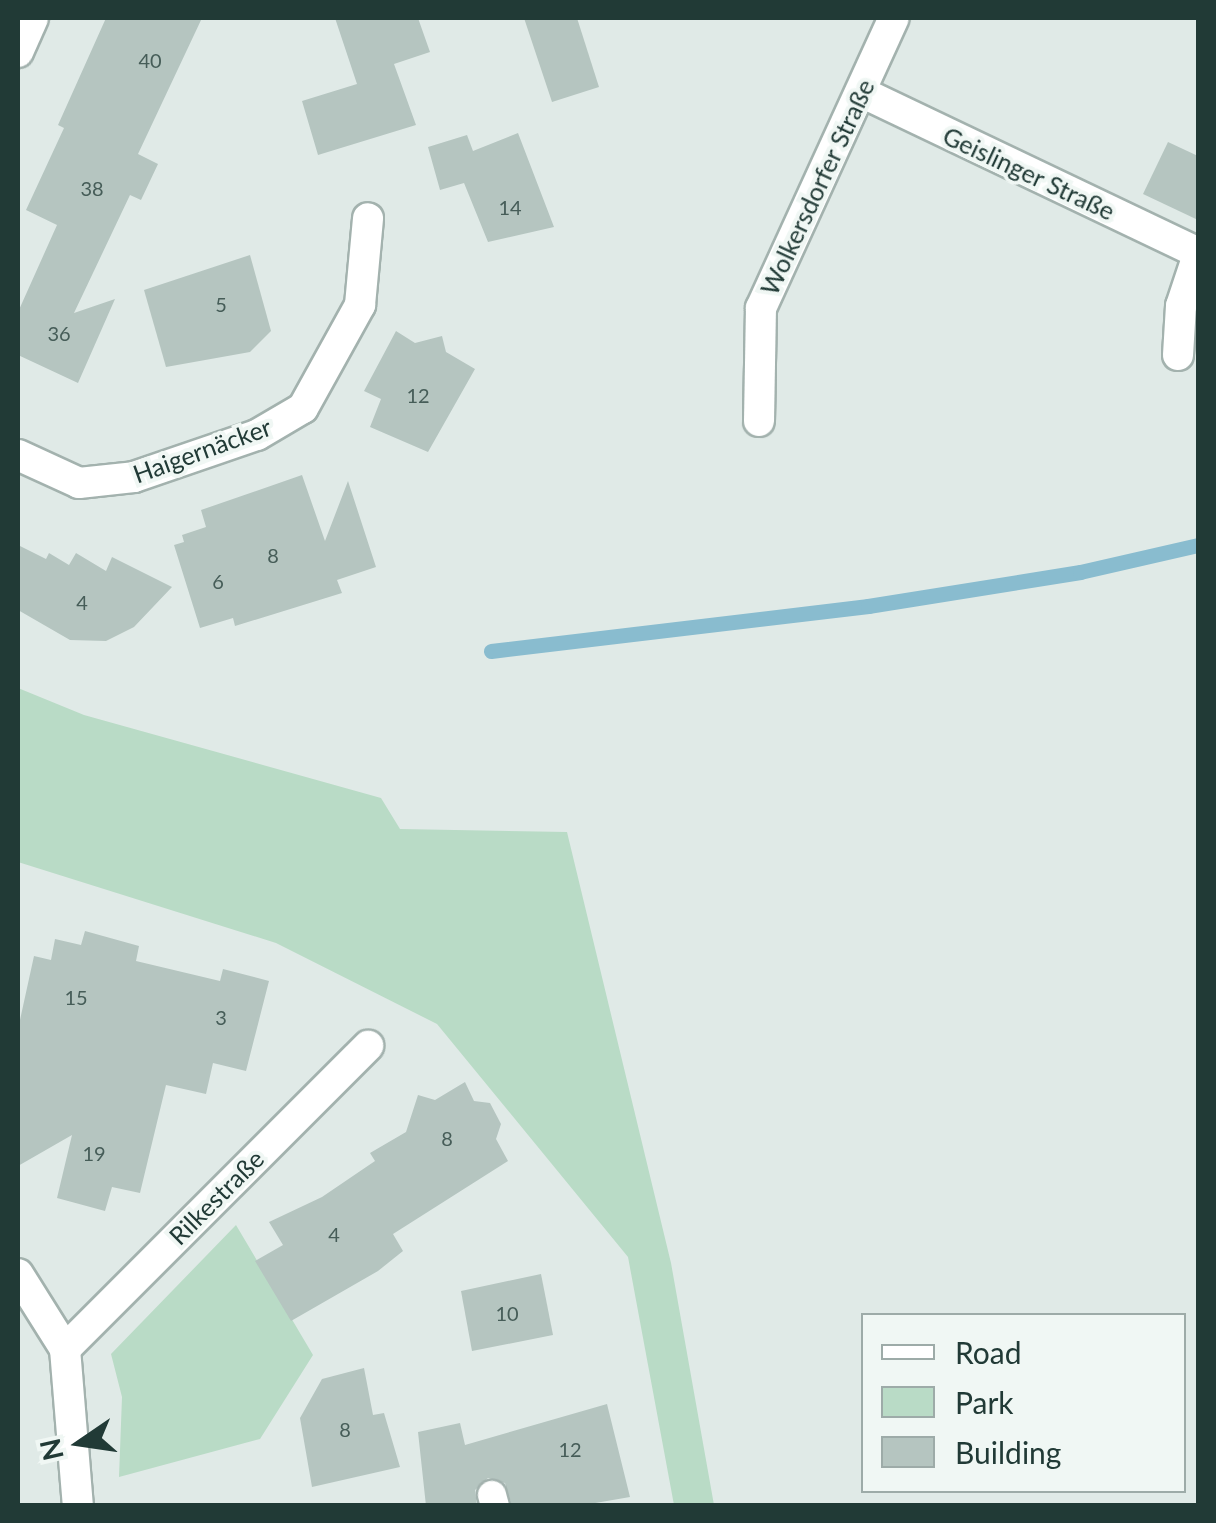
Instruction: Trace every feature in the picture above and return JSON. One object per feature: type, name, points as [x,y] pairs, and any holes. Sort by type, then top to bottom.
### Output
[{"type":"street","points":[[18,52],[34,18]]},
{"type":"street","name":"Wolkersdorfer Straße","points":[[759,421],[761,308],[894,18]]},
{"type":"street","name":"Geislinger Straße","points":[[861,92],[1198,254],[1181,306],[1178,355]]},
{"type":"street","name":"Haigernäcker","points":[[18,456],[80,484],[134,477],[257,436],[303,408],[360,305],[368,218]]},
{"type":"street","name":"Rilkestraße","points":[[65,1348],[368,1046]]},
{"type":"street","points":[[18,1274],[65,1348],[78,1506]]},
{"type":"green space","points":[[18,688],[84,715],[381,798],[400,829],[567,832],[671,1263],[714,1505],[674,1505],[628,1257],[437,1024],[276,943],[18,862]]},
{"type":"green space","points":[[236,1225],[313,1355],[260,1439],[119,1477],[122,1397],[111,1354]]},
{"type":"building","points":[[106,18],[202,18],[138,154],[158,164],[141,200],[130,195],[74,313],[115,299],[78,383],[18,355],[18,312],[57,225],[26,210],[64,128],[58,125]]},
{"type":"building","points":[[335,18],[418,18],[430,52],[394,64],[416,125],[318,155],[302,101],[357,84]]},
{"type":"building","points":[[524,18],[577,18],[599,87],[552,102]]},
{"type":"building","points":[[518,133],[554,227],[488,242],[464,183],[440,190],[428,147],[467,135],[473,151]]},
{"type":"building","points":[[1168,142],[1198,156],[1198,220],[1143,194]]},
{"type":"building","points":[[250,255],[271,331],[250,352],[166,367],[144,290]]},
{"type":"building","points":[[396,331],[415,343],[442,336],[446,352],[475,369],[428,452],[370,427],[381,399],[364,391]]},
{"type":"building","points":[[302,475],[325,541],[348,481],[376,567],[337,580],[342,593],[235,626],[233,618],[200,628],[174,545],[184,542],[182,535],[206,527],[201,510]]},
{"type":"building","points":[[18,545],[46,559],[49,553],[69,565],[76,553],[106,571],[112,557],[172,587],[134,627],[106,641],[70,640],[18,610]]},
{"type":"building","points":[[85,931],[139,946],[136,961],[220,981],[223,969],[269,981],[246,1071],[213,1063],[206,1094],[166,1085],[140,1193],[112,1187],[105,1211],[57,1198],[72,1135],[18,1166],[18,1029],[34,956],[51,960],[55,939],[81,945]]},
{"type":"building","points":[[465,1082],[474,1101],[490,1103],[501,1124],[496,1139],[508,1161],[393,1234],[403,1251],[378,1271],[291,1321],[255,1261],[283,1245],[269,1222],[322,1197],[375,1161],[370,1153],[406,1132],[418,1095],[435,1100]]},
{"type":"building","points":[[541,1274],[553,1335],[472,1351],[461,1291]]},
{"type":"building","points":[[364,1368],[373,1415],[384,1413],[400,1467],[312,1487],[300,1418],[322,1379]]},
{"type":"building","points":[[607,1404],[630,1497],[578,1506],[512,1506],[505,1483],[488,1478],[475,1490],[477,1506],[426,1506],[418,1432],[460,1423],[465,1445]]},
{"type":"waterway","points":[[491,651],[868,606],[1080,572],[1198,545]]}]
